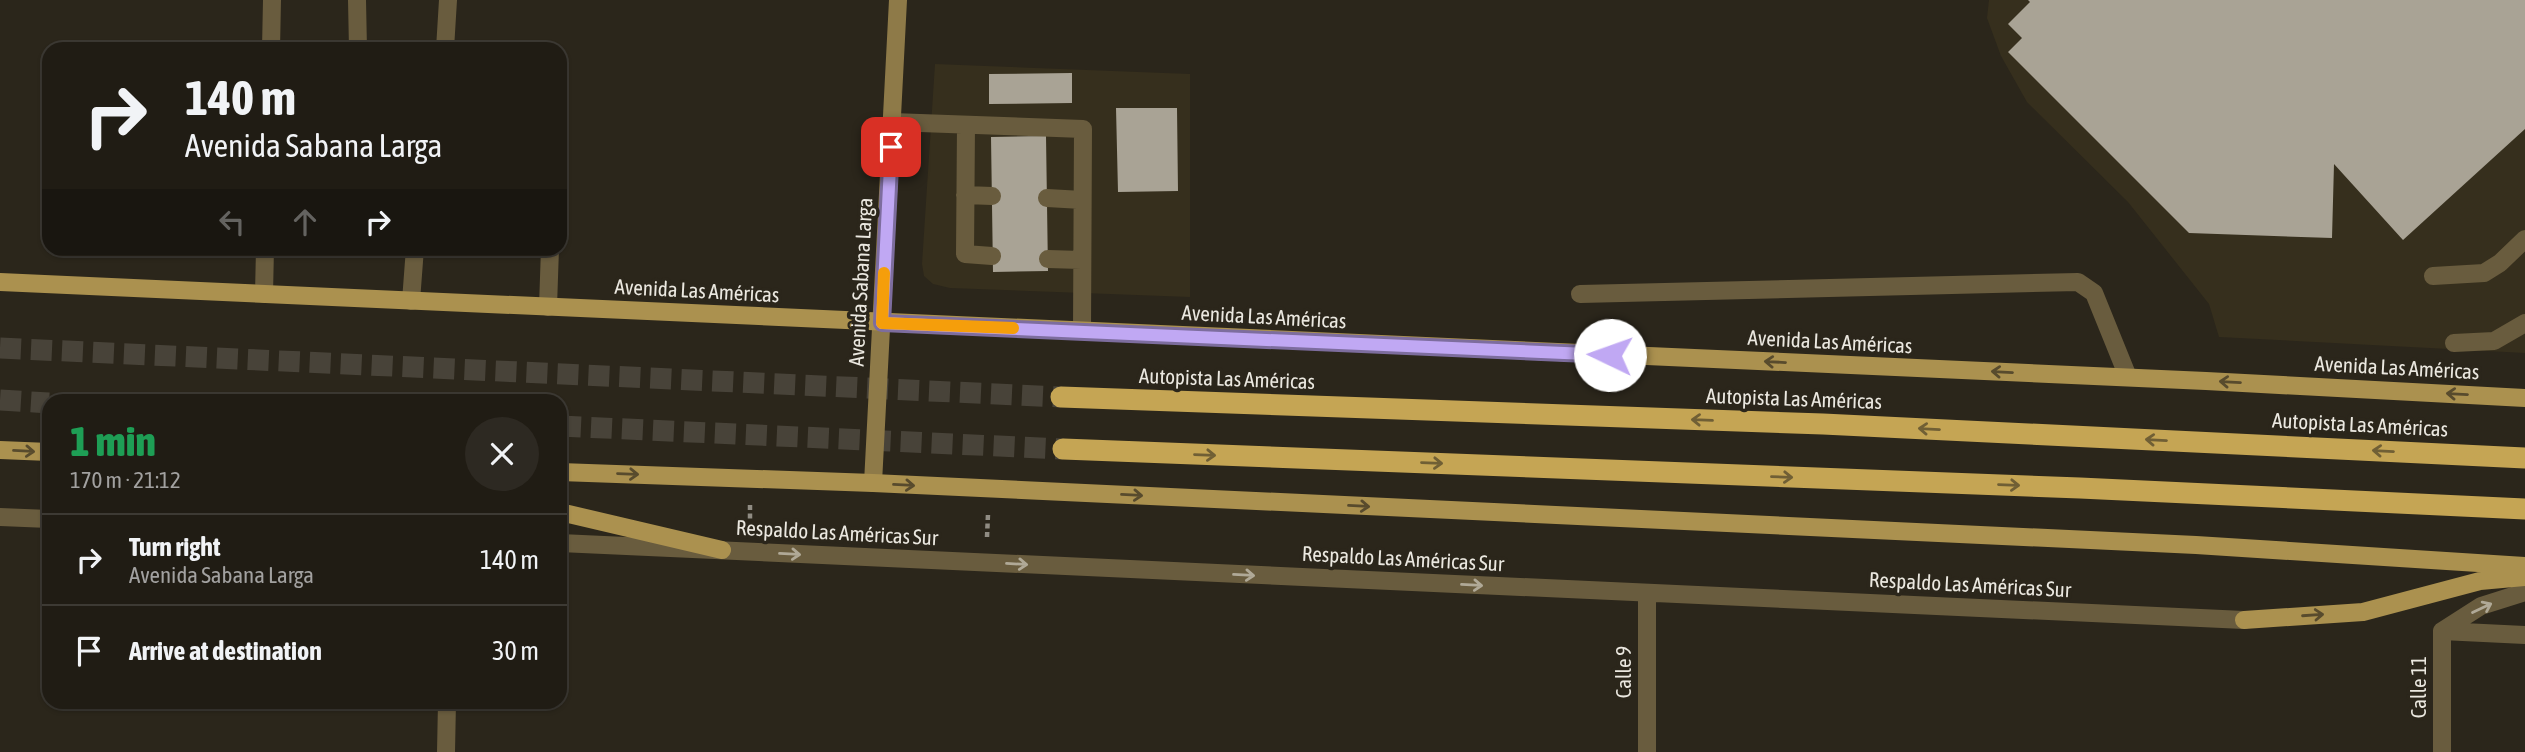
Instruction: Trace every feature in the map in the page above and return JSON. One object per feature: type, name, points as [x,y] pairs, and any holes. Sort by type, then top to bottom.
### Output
[{"type":"highway","name":"Autopista Las Américas","points":[[1060,397],[1824,424],[2525,458]]},
{"type":"highway","points":[[1063,449],[2080,488],[2525,509]]},
{"type":"main road","name":"Avenida Sabana Larga","points":[[873,483],[898,0]]},
{"type":"main road","name":"Avenida Las Américas","points":[[0,282],[2128,377],[2525,398]]},
{"type":"main road","points":[[0,450],[42,452]]},
{"type":"main road","points":[[567,471],[873,483],[2154,543],[2525,566]]},
{"type":"main road","points":[[567,514],[722,550]]},
{"type":"main road","points":[[2245,620],[2363,612],[2480,581],[2525,577]]},
{"type":"street","points":[[271,42],[272,0]]},
{"type":"street","points":[[357,0],[358,42]]},
{"type":"street","points":[[445,42],[448,0]]},
{"type":"street","points":[[892,122],[1083,129],[1082,331]]},
{"type":"street","points":[[966,125],[965,254],[992,256]]},
{"type":"street","points":[[965,195],[992,196]]},
{"type":"street","points":[[1047,198],[1082,200]]},
{"type":"street","points":[[2433,276],[2483,273],[2500,263],[2525,239]]},
{"type":"street","points":[[264,294],[265,256]]},
{"type":"street","points":[[411,301],[414,256]]},
{"type":"street","points":[[548,307],[550,256]]},
{"type":"street","points":[[1048,259],[1081,260]]},
{"type":"street","points":[[1580,294],[2078,282],[2094,293],[2128,377]]},
{"type":"street","points":[[2454,344],[2494,341],[2525,323]]},
{"type":"street","points":[[0,517],[42,519]]},
{"type":"street","name":"Respaldo Las Américas Sur","points":[[567,543],[2245,620]]},
{"type":"street","name":"Calle 11","points":[[2442,752],[2442,631],[2482,606],[2525,592]]},
{"type":"street","name":"Calle 9","points":[[1647,593],[1647,752]]},
{"type":"street","points":[[2442,631],[2525,635]]},
{"type":"street","points":[[446,752],[447,709]]},
{"type":"path","points":[[749,552],[751,479]]},
{"type":"path","points":[[986,563],[989,489]]},
{"type":"shaded area","points":[[1989,0],[2525,0],[2525,353],[2219,337],[2209,304],[2128,202],[2027,102],[2001,56],[1987,18]]},
{"type":"shaded area","points":[[935,64],[1190,74],[1190,297],[950,288],[933,284],[924,276],[922,264]]},
{"type":"building","points":[[2028,0],[2525,0],[2525,129],[2403,240],[2334,164],[2332,238],[2189,233],[2008,52],[2022,38],[2008,24],[2030,2]]},
{"type":"building","points":[[1072,73],[1072,103],[989,104],[989,74]]},
{"type":"building","points":[[1116,108],[1177,108],[1178,191],[1118,192]]},
{"type":"building","points":[[1046,136],[1048,271],[993,272],[991,137]]},
{"type":"tunnel","points":[[0,348],[1061,397]]},
{"type":"tunnel","points":[[0,400],[42,403]]},
{"type":"tunnel","points":[[567,426],[1063,449]]},
{"type":"slow traffic","points":[[884,273],[882,323],[1013,328]]},
{"type":"route","points":[[891,147],[882,323],[1610,355]]}]
